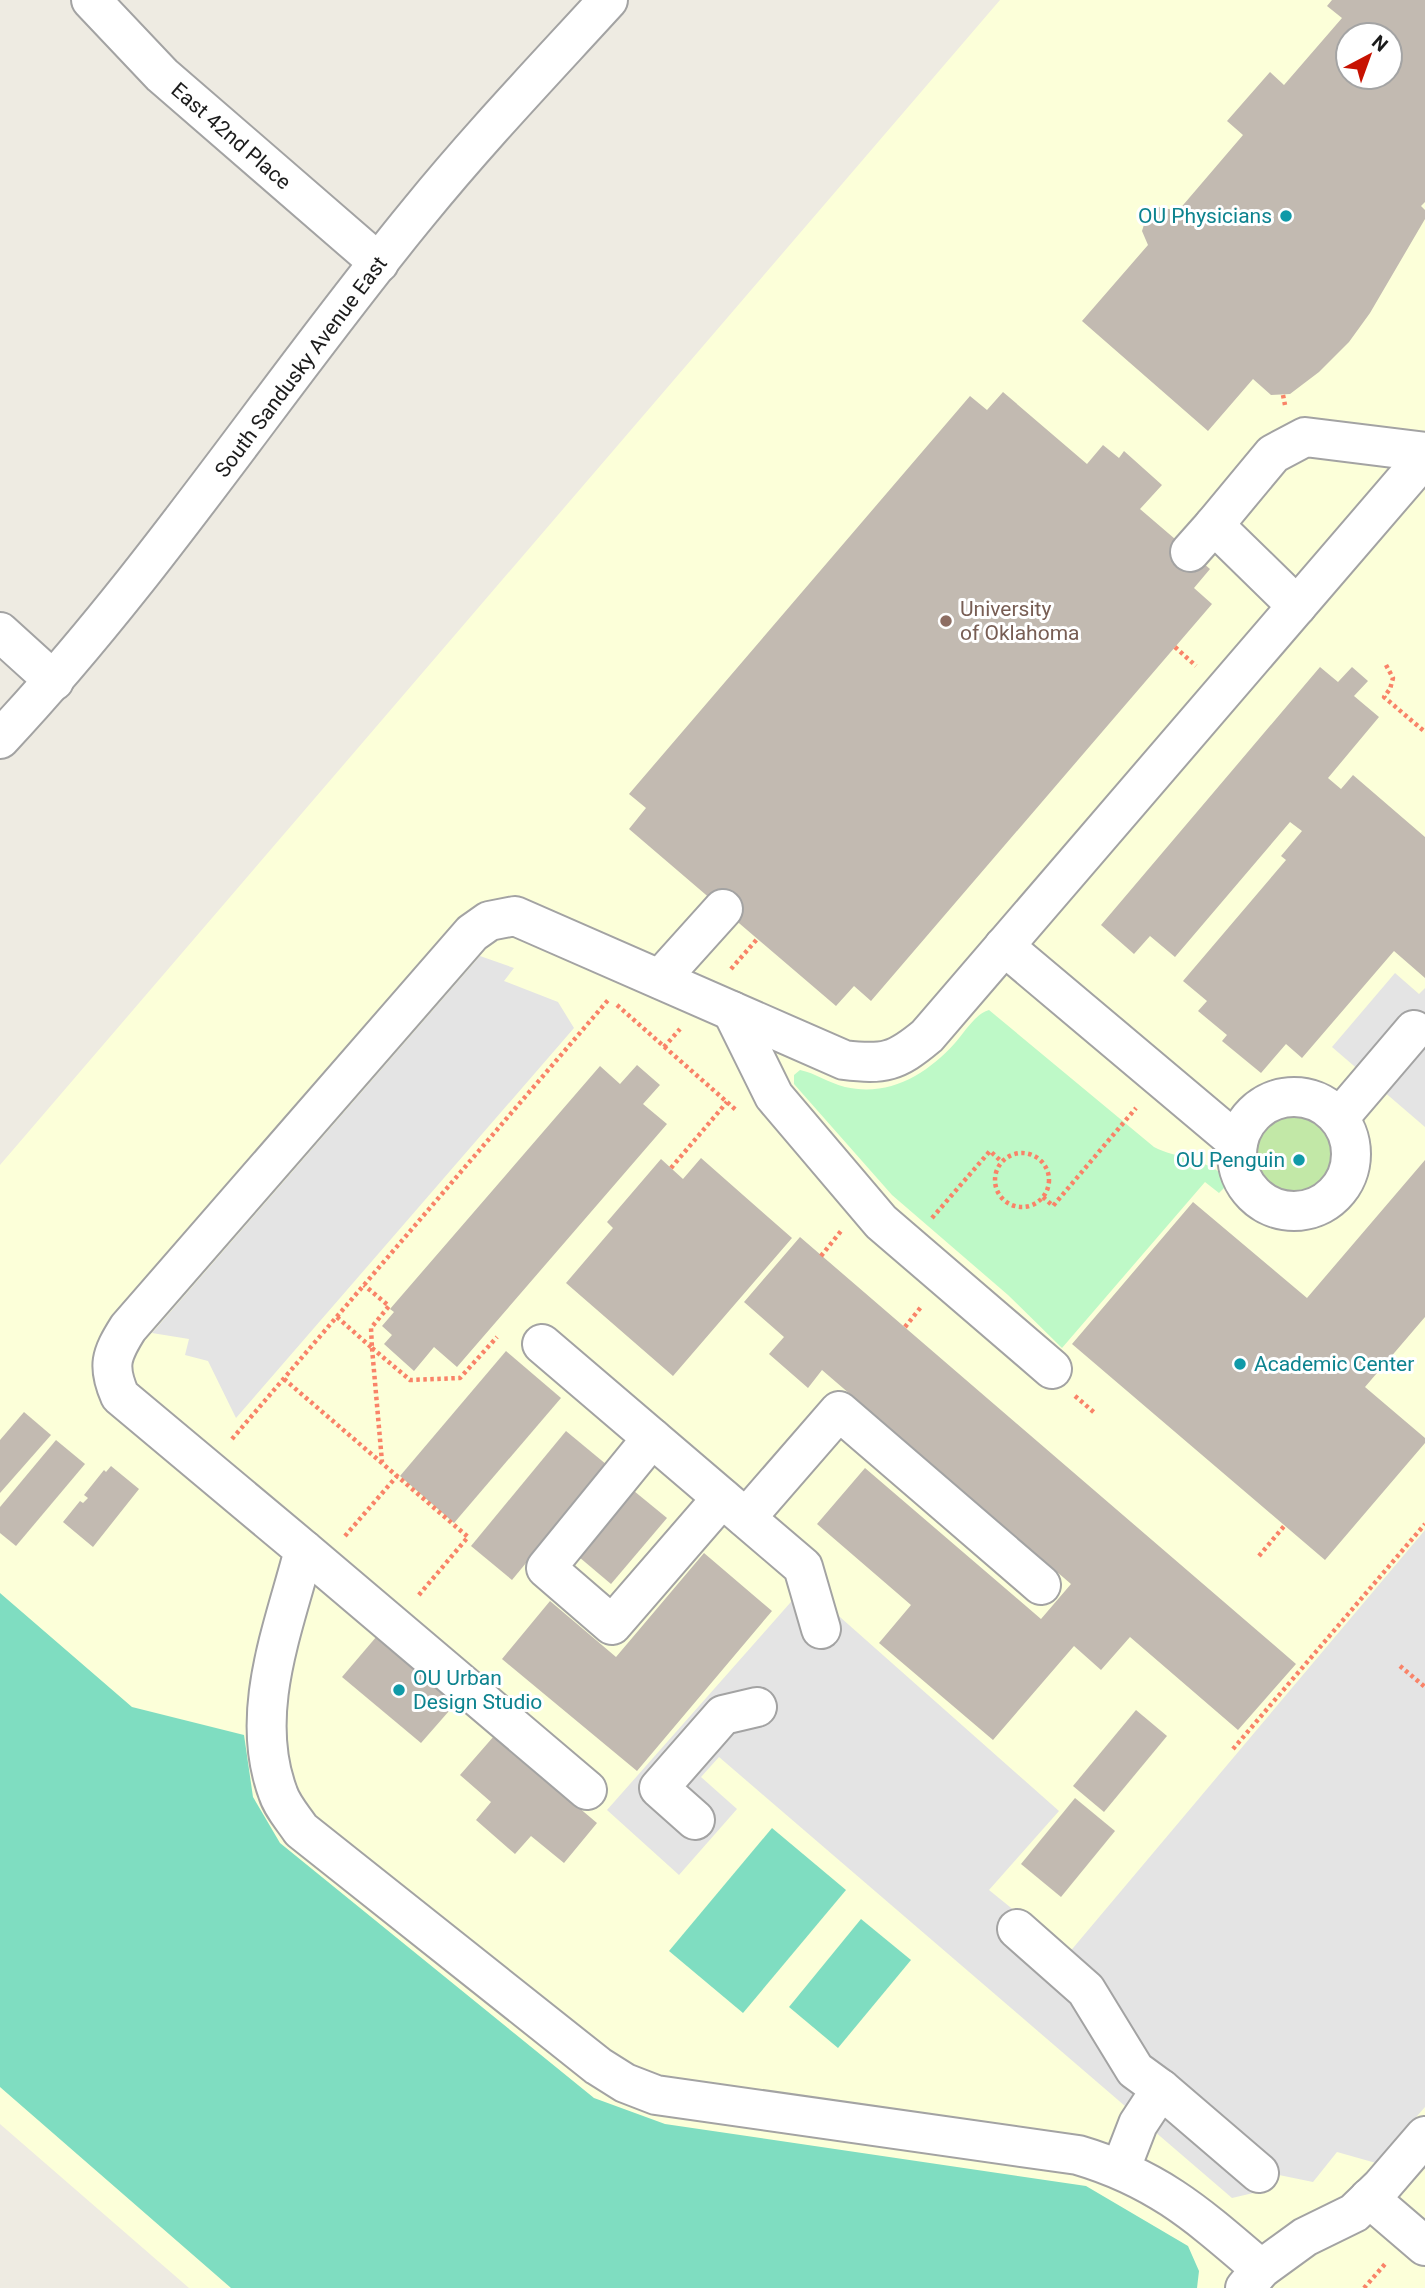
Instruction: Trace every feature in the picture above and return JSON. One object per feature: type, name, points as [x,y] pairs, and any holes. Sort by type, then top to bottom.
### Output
[{"type":"street","name":"East 42nd Place","points":[[92,0],[162,75],[379,263]]},
{"type":"street","name":"South Sandusky Avenue East","points":[[0,739],[54,681],[177,531],[417,213],[608,0]]},
{"type":"street","points":[[1297,606],[1202,539],[1273,454],[1305,437],[1425,452]]},
{"type":"street","points":[[587,1790],[320,1547],[120,1396],[112,1377],[113,1352],[128,1328],[472,933],[489,921],[515,916],[844,1060],[887,1063],[909,1051],[927,1036],[1425,457]]},
{"type":"street","points":[[0,632],[54,681]]},
{"type":"street","points":[[672,984],[733,917]]},
{"type":"street","points":[[1004,946],[1238,1143]]},
{"type":"street","points":[[732,1011],[774,1096],[881,1222],[1052,1369]]},
{"type":"street","points":[[1339,1118],[1414,1030]]},
{"type":"street","points":[[1282,1098],[1310,1100],[1324,1105],[1339,1118],[1350,1146],[1347,1174],[1331,1197],[1305,1210],[1277,1209],[1253,1194],[1239,1169],[1238,1143],[1252,1116],[1268,1102],[1282,1098]]},
{"type":"street","points":[[542,1344],[803,1567],[821,1629]]},
{"type":"street","points":[[652,1438],[546,1568],[612,1625],[839,1411],[1041,1585]]},
{"type":"street","points":[[320,1547],[270,1681],[266,1722],[269,1766],[279,1796],[301,1830],[598,2066],[625,2083],[656,2095],[1079,2155],[1121,2168],[1184,2204],[1253,2278],[1305,2237],[1354,2213],[1425,2136]]},
{"type":"street","points":[[695,1820],[659,1788],[723,1715],[757,1707]]},
{"type":"street","points":[[1017,1929],[1086,1990],[1135,2070],[1161,2089],[1259,2174]]},
{"type":"street","points":[[1121,2168],[1138,2124],[1161,2089]]},
{"type":"street","points":[[1369,2198],[1425,2246]]},
{"type":"path","points":[[1175,648],[1201,670]]},
{"type":"path","points":[[1386,665],[1393,678],[1384,697],[1425,732]]},
{"type":"path","points":[[228,1444],[610,999]]},
{"type":"path","points":[[1043,1197],[1052,1206],[1161,1078]]},
{"type":"path","points":[[671,1168],[727,1102]]},
{"type":"path","points":[[908,1245],[990,1151],[1002,1162]]},
{"type":"path","points":[[1023,1153],[1040,1160],[1045,1166],[1049,1183],[1043,1197],[1027,1207],[1018,1207],[1003,1199],[994,1183],[1002,1162],[1023,1153]]},
{"type":"path","points":[[821,1256],[849,1223]]},
{"type":"path","points":[[364,1285],[389,1306],[370,1328],[382,1463]]},
{"type":"path","points":[[905,1327],[926,1302]]},
{"type":"path","points":[[337,1317],[410,1380],[460,1378],[497,1337]]},
{"type":"path","points":[[284,1379],[468,1537],[417,1598]]},
{"type":"path","points":[[320,1547],[397,1476]]},
{"type":"path","points":[[1233,1749],[1425,1524]]},
{"type":"path","points":[[1259,1556],[1285,1525]]},
{"type":"path","points":[[1400,1666],[1425,1687]]},
{"type":"shaded area","name":"University of Oklahoma","points":[[1000,0],[1425,0],[1425,2288],[189,2288],[0,2124],[0,1165]]},
{"type":"shaded area","points":[[480,956],[514,968],[504,981],[558,1002],[574,1028],[236,1418],[208,1361],[185,1355],[189,1339],[152,1333]]},
{"type":"shaded area","points":[[1395,973],[1419,994],[1425,988],[1425,1127],[1332,1047]]},
{"type":"shaded area","points":[[1425,1530],[1425,2107],[1376,2163],[1337,2152],[1313,2182],[1279,2175],[1266,2190],[1232,2198],[719,1757],[701,1777],[737,1809],[679,1875],[607,1810],[805,1586],[1059,1811],[989,1890],[1068,1954]]},
{"type":"green space","points":[[989,1010],[1154,1147],[1213,1168],[1226,1180],[1227,1185],[1219,1193],[1205,1182],[1062,1348],[1008,1295],[892,1195],[794,1084],[794,1075],[800,1070],[845,1087],[861,1089],[877,1089],[906,1081],[932,1065],[974,1020]]},
{"type":"green space","points":[[1298,1116],[1322,1123],[1334,1135],[1341,1159],[1334,1183],[1322,1195],[1298,1202],[1274,1195],[1262,1183],[1255,1159],[1262,1135],[1274,1123]]},
{"type":"green space","points":[[0,1593],[132,1707],[244,1735],[253,1797],[280,1843],[594,2098],[665,2124],[1086,2186],[1188,2246],[1199,2271],[1197,2288],[231,2288],[0,2087]]},
{"type":"green space","points":[[772,1828],[846,1890],[743,2013],[669,1951]]},
{"type":"green space","points":[[861,1919],[911,1960],[838,2048],[789,2007]]},
{"type":"building","name":"OU Physicians","points":[[1332,0],[1425,0],[1425,202],[1421,206],[1425,210],[1425,219],[1370,313],[1349,342],[1319,372],[1290,394],[1271,395],[1253,379],[1208,431],[1082,321],[1148,245],[1142,231],[1147,215],[1159,207],[1178,211],[1243,135],[1227,121],[1270,72],[1284,85],[1334,27],[1334,91],[1404,91],[1404,21],[1339,21],[1342,18],[1327,6]]},
{"type":"building","points":[[1003,392],[1087,464],[1103,445],[1119,458],[1124,451],[1162,485],[1140,509],[1210,569],[1194,588],[1212,604],[871,1001],[854,986],[836,1006],[629,829],[646,808],[629,794],[970,396],[987,410]]},
{"type":"building","points":[[1320,667],[1338,682],[1352,667],[1368,681],[1354,696],[1379,717],[1328,778],[1341,789],[1353,775],[1425,837],[1425,978],[1394,951],[1302,1058],[1286,1044],[1261,1073],[1222,1041],[1227,1035],[1198,1011],[1207,1001],[1183,981],[1286,860],[1281,856],[1302,831],[1290,822],[1175,957],[1150,936],[1134,954],[1101,925]]},
{"type":"building","points":[[637,1065],[660,1085],[643,1104],[667,1124],[457,1367],[434,1347],[414,1371],[384,1344],[392,1335],[382,1326],[394,1312],[390,1309],[600,1066],[620,1084]]},
{"type":"building","points":[[701,1158],[792,1238],[673,1376],[566,1283],[613,1228],[607,1222],[661,1159],[683,1179]]},
{"type":"building","name":"Academic Center","points":[[1425,1160],[1425,1317],[1365,1387],[1425,1438],[1425,1443],[1325,1560],[1072,1344],[1193,1202],[1307,1298]]},
{"type":"building","points":[[800,1237],[1296,1664],[1238,1730],[1130,1637],[1101,1670],[1074,1646],[993,1740],[879,1643],[911,1605],[817,1524],[865,1468],[1041,1619],[1071,1584],[822,1370],[808,1388],[769,1354],[784,1337],[744,1302]]},
{"type":"building","points":[[506,1351],[561,1398],[454,1523],[400,1476]]},
{"type":"building","points":[[24,1412],[51,1435],[0,1493],[0,1440]]},
{"type":"building","points":[[566,1431],[607,1465],[512,1580],[471,1546]]},
{"type":"building","points":[[56,1440],[85,1464],[16,1546],[0,1533],[0,1507]]},
{"type":"building","points":[[111,1466],[139,1489],[93,1547],[63,1522],[80,1501],[83,1503],[88,1498],[84,1495],[104,1470],[106,1472]]},
{"type":"building","points":[[634,1491],[667,1518],[611,1584],[579,1557]]},
{"type":"building","points":[[704,1553],[772,1611],[637,1771],[502,1659],[550,1601],[616,1657]]},
{"type":"building","name":"OU Urban Design Studio","points":[[377,1636],[456,1703],[421,1743],[342,1677]]},
{"type":"building","points":[[1136,1710],[1167,1736],[1104,1812],[1073,1786]]},
{"type":"building","points":[[494,1736],[597,1823],[564,1863],[531,1836],[515,1854],[476,1820],[491,1802],[460,1775]]},
{"type":"building","points":[[1075,1798],[1115,1831],[1061,1897],[1021,1864]]},
{"type":"place","name":"OU Physicians","points":[[1286,216]]},
{"type":"place","name":"University of Oklahoma","points":[[946,621]]},
{"type":"place","name":"OU Penguin","points":[[1299,1160]]},
{"type":"place","name":"Academic Center","points":[[1240,1364]]},
{"type":"place","name":"OU Urban Design Studio","points":[[399,1690]]}]
